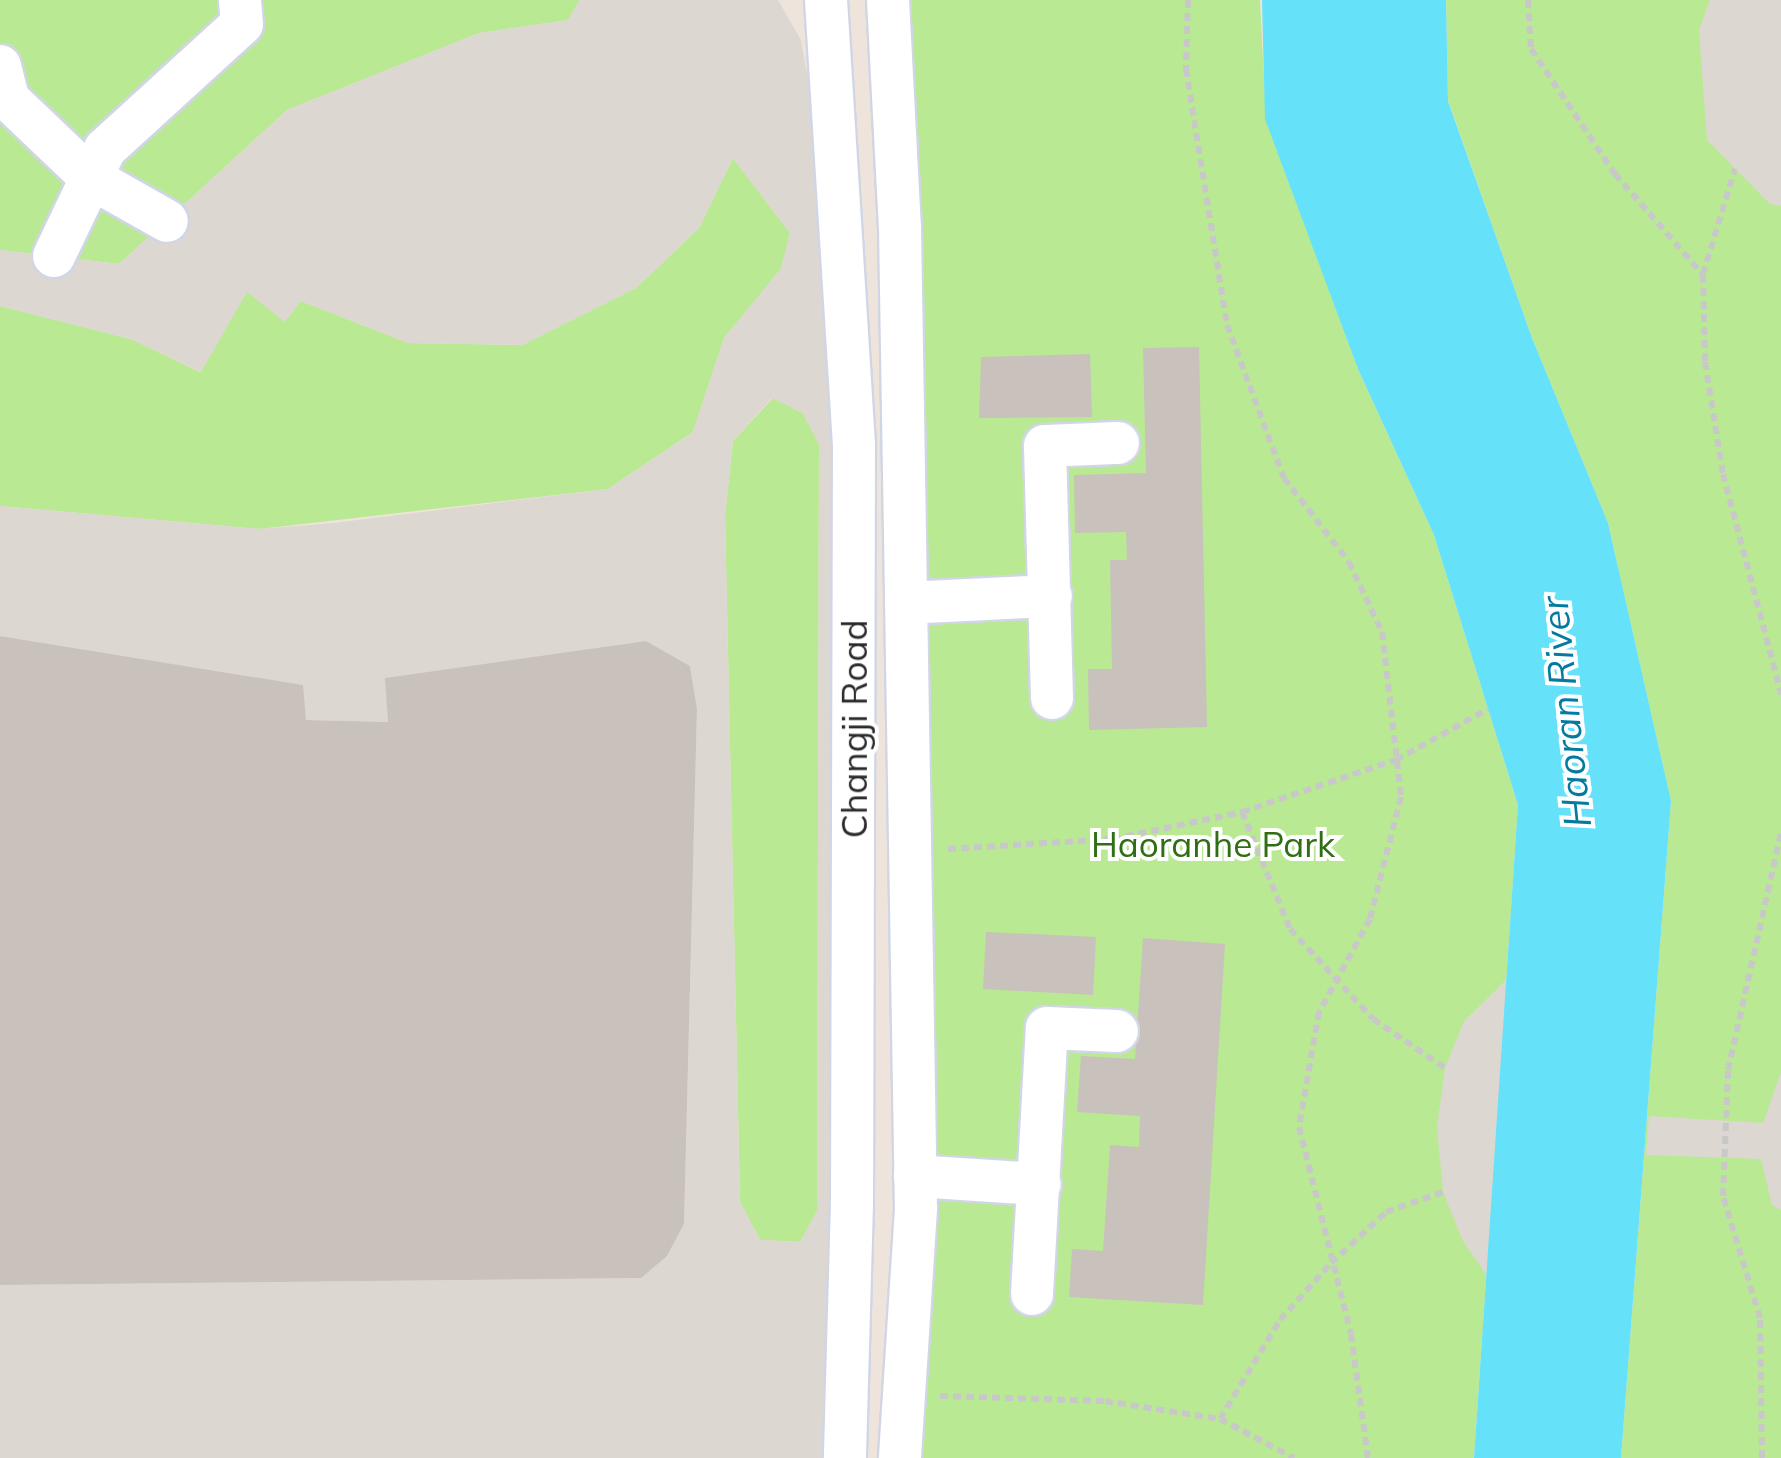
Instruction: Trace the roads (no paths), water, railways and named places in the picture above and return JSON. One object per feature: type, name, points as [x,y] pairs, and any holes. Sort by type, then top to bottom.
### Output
[{"type":"street","points":[[54,256],[104,149],[242,24],[240,0]]},
{"type":"street","name":"Changji Road","points":[[826,0],[854,443],[852,1203],[845,1458]]},
{"type":"street","name":"Changji Road","points":[[888,0],[900,226],[915,1176],[900,1458]]},
{"type":"street","points":[[0,66],[8,99],[91,178],[167,220]]},
{"type":"street","points":[[1052,698],[1044,446],[1118,444]]},
{"type":"street","points":[[906,603],[1051,596]]},
{"type":"street","points":[[1032,1294],[1048,1028],[1117,1031]]},
{"type":"street","points":[[915,1176],[1040,1184]]},
{"type":"water","name":"Haoran River","points":[[1262,0],[1446,0],[1448,101],[1532,338],[1608,523],[1671,801],[1621,1458],[1474,1458],[1518,805],[1434,535],[1358,369],[1265,119]]},
{"type":"park label","name":"Haoranhe Park","points":[[1213,844]]}]
